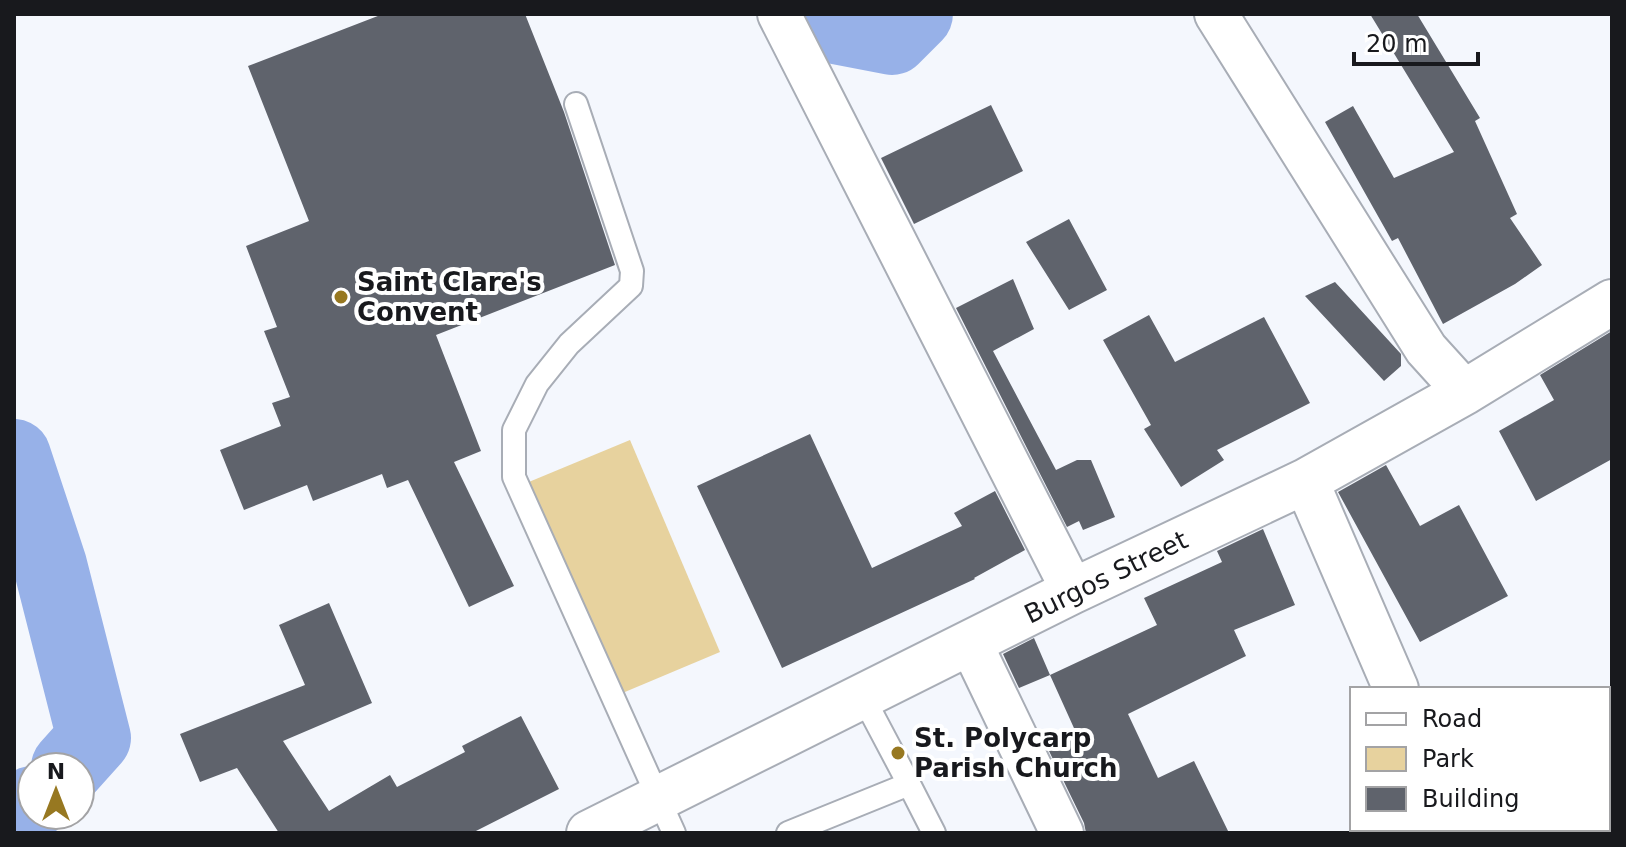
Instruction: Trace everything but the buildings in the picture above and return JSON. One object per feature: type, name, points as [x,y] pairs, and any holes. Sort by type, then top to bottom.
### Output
[{"type":"street","points":[[779,14],[1073,591]]},
{"type":"street","points":[[1216,14],[1426,349],[1465,392]]},
{"type":"street","name":"Burgos Street","points":[[589,833],[666,816],[863,697],[1073,591],[1306,481],[1465,392],[1612,302]]},
{"type":"street","points":[[1306,481],[1395,687]]},
{"type":"street","points":[[971,644],[1062,833]]},
{"type":"lane","points":[[576,104],[632,271],[631,286],[569,344],[537,384],[514,430],[514,477],[666,816]]},
{"type":"lane","points":[[863,697],[934,833]]},
{"type":"lane","points":[[788,833],[909,784]]},
{"type":"green space","points":[[630,440],[720,652],[613,697],[524,484]]},
{"type":"waterway","points":[[807,14],[814,23],[892,38],[916,14]]},
{"type":"waterway","points":[[14,456],[50,565],[94,738],[82,751]]},
{"type":"place","name":"Saint Clare's Convent","points":[[341,297]]},
{"type":"place","name":"St. Polycarp Parish Church","points":[[898,753]]}]
